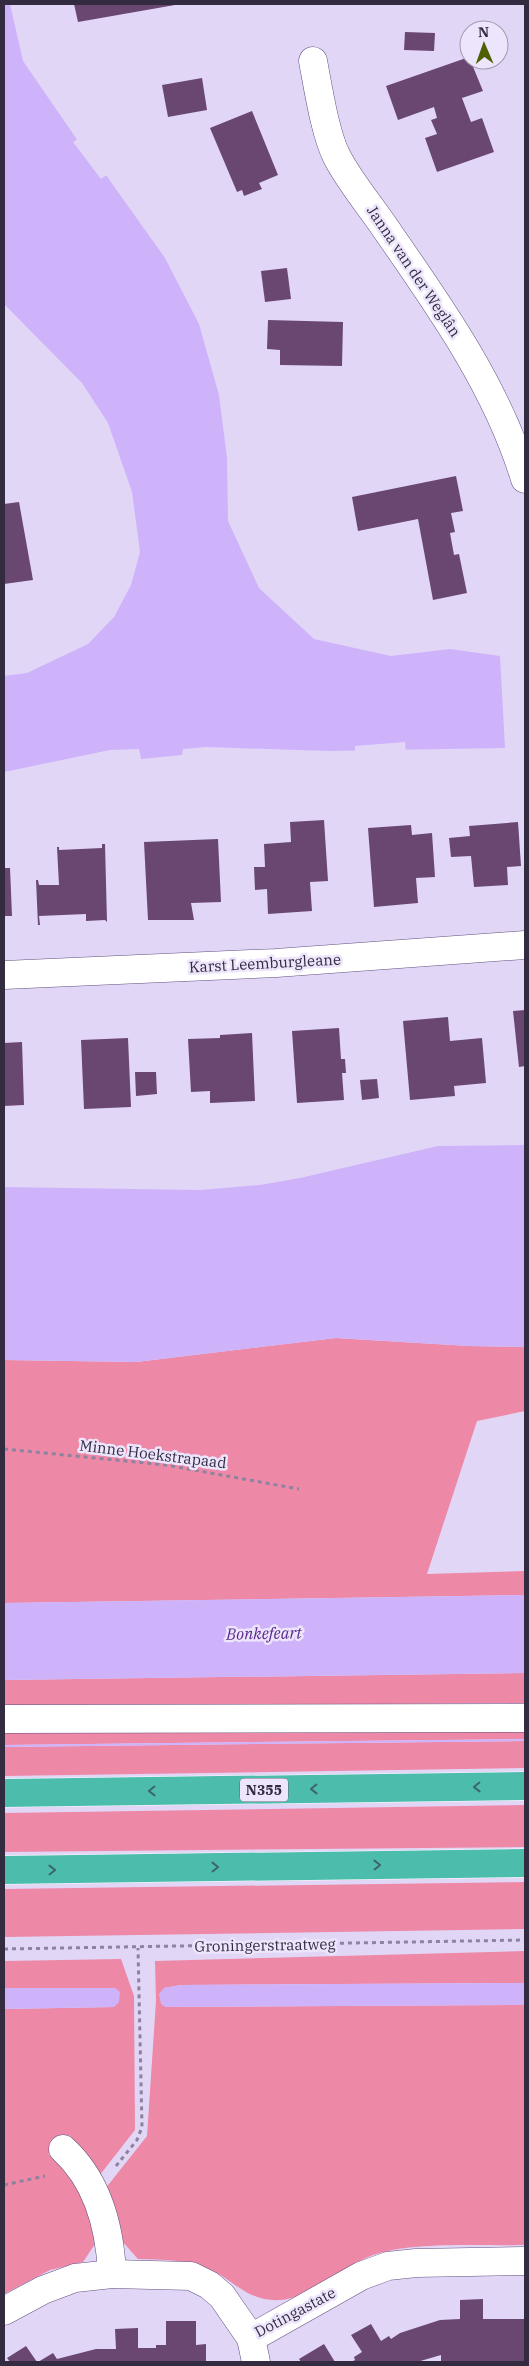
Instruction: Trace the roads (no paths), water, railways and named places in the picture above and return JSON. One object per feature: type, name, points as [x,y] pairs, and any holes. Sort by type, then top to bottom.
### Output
[{"type":"highway","name":"N355","points":[[4,1793],[525,1786]]},
{"type":"highway","points":[[4,1870],[525,1863]]},
{"type":"street","name":"Janna van der Weglân","points":[[313,61],[322,108],[336,156],[454,330],[487,389],[525,479]]},
{"type":"street","name":"Karst Leemburgleane","points":[[4,975],[276,963],[525,945]]},
{"type":"street","points":[[4,1719],[525,1718]]},
{"type":"street","points":[[69,2155],[83,2170],[104,2218],[109,2242],[112,2274]]},
{"type":"street","name":"Dotingastate","points":[[4,2311],[43,2290],[75,2278],[112,2274],[191,2276],[209,2285],[222,2296],[253,2350],[361,2276],[388,2266],[416,2263],[525,2261]]},
{"type":"water","points":[[4,4],[10,4],[23,61],[87,154],[101,168],[165,258],[199,324],[219,395],[227,458],[228,521],[259,588],[314,639],[391,656],[450,649],[500,656],[505,748],[328,751],[206,747],[183,749],[182,755],[141,759],[139,749],[110,750],[4,772],[4,676],[27,673],[88,644],[114,617],[131,585],[140,552],[132,492],[108,423],[82,383],[4,304]]},
{"type":"water","points":[[525,1145],[525,1347],[469,1346],[336,1338],[136,1362],[4,1360],[4,1187],[200,1190],[260,1185],[300,1178],[438,1146]]},
{"type":"water","name":"Bonkefeart","points":[[525,1595],[525,1673],[4,1680],[4,1603]]},
{"type":"water","points":[[525,1739],[525,1741],[4,1747],[4,1745]]},
{"type":"water","points":[[525,1983],[525,2005],[165,2007],[161,2004],[159,1994],[164,1988],[181,1985]]},
{"type":"water","points":[[4,1988],[115,1988],[120,1992],[119,2002],[114,2007],[4,2009]]}]
